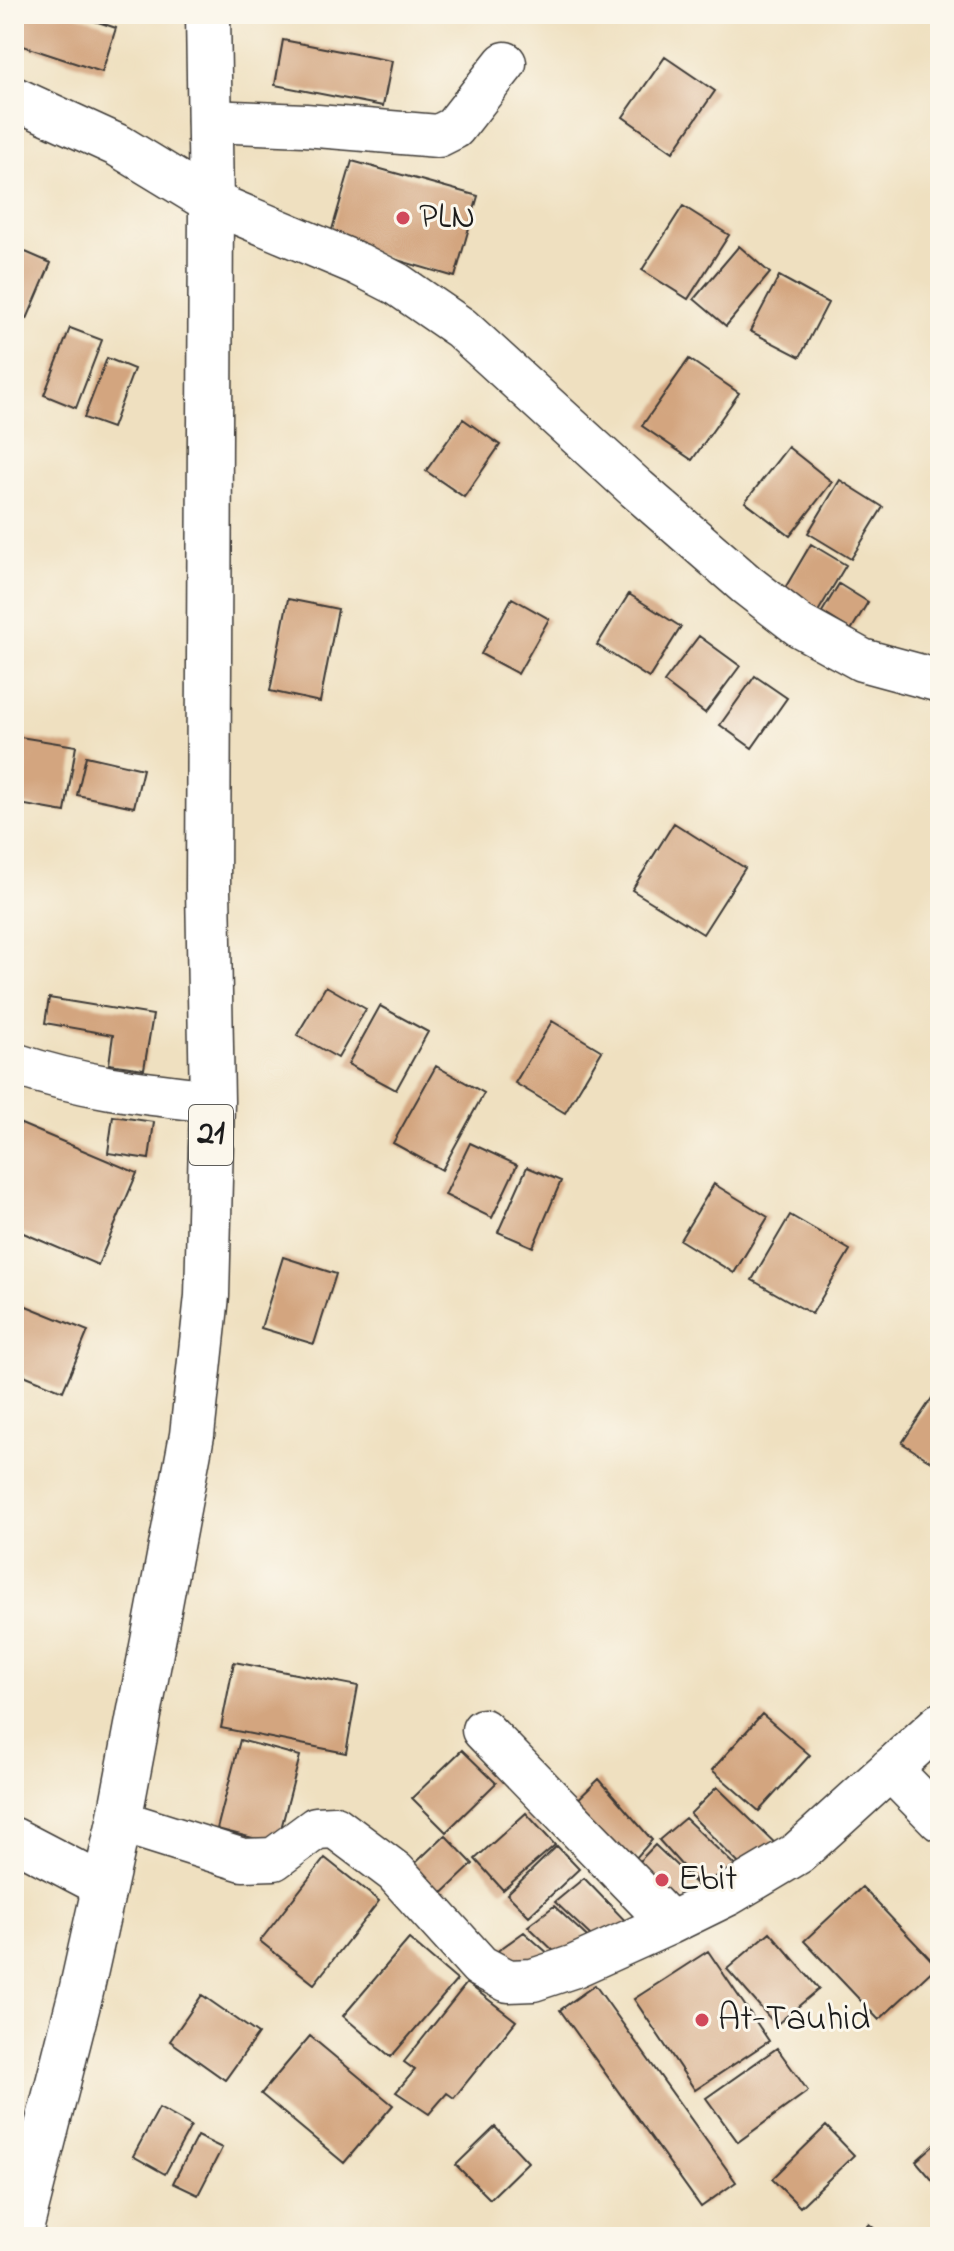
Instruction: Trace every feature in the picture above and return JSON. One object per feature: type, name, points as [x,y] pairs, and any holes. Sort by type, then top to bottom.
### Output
[{"type":"highway","name":"21","points":[[19,2237],[81,1992],[119,1821],[192,1435],[207,1296],[212,1101],[208,888],[211,202],[208,14]]},
{"type":"street","points":[[209,121],[438,136],[454,128],[505,63]]},
{"type":"street","points":[[14,98],[119,146],[211,202],[358,264],[397,284],[461,328],[637,489],[747,585],[800,626],[862,660],[940,681]]},
{"type":"street","points":[[14,1064],[60,1079],[107,1089],[212,1101]]},
{"type":"street","points":[[119,1821],[243,1860],[274,1859],[316,1828],[335,1827],[395,1872],[480,1966],[508,1981],[533,1980],[575,1966],[670,1923],[729,1894],[798,1853],[940,1724]]},
{"type":"street","points":[[483,1730],[670,1923]]},
{"type":"street","points":[[890,1769],[940,1820]]},
{"type":"street","points":[[14,1839],[104,1886]]},
{"type":"building","points":[[20,14],[74,14],[116,28],[102,72],[14,43]]},
{"type":"building","points":[[283,40],[392,61],[383,106],[275,85]]},
{"type":"building","points":[[665,57],[715,91],[673,152],[623,117]]},
{"type":"building","name":"PLN","points":[[352,161],[478,196],[455,277],[329,240]]},
{"type":"building","points":[[683,206],[729,235],[688,299],[642,270]]},
{"type":"building","points":[[739,246],[770,273],[726,326],[694,299]]},
{"type":"building","points":[[14,247],[51,263],[27,319],[14,314]]},
{"type":"building","points":[[779,276],[828,303],[800,357],[750,331]]},
{"type":"building","points":[[70,328],[102,340],[76,408],[44,395]]},
{"type":"building","points":[[107,358],[134,369],[112,428],[84,418]]},
{"type":"building","points":[[689,359],[739,393],[692,460],[642,426]]},
{"type":"building","points":[[463,419],[500,445],[464,497],[426,471]]},
{"type":"building","points":[[788,447],[832,482],[790,536],[745,502]]},
{"type":"building","points":[[840,480],[883,507],[851,559],[808,533]]},
{"type":"building","points":[[811,544],[846,565],[813,620],[778,600]]},
{"type":"building","points":[[839,584],[868,602],[851,630],[822,612]]},
{"type":"building","points":[[629,594],[681,627],[649,678],[597,645]]},
{"type":"building","points":[[512,598],[549,619],[518,674],[481,654]]},
{"type":"building","points":[[288,599],[338,609],[320,702],[270,691]]},
{"type":"building","points":[[699,636],[740,666],[705,713],[664,682]]},
{"type":"building","points":[[755,676],[787,698],[752,748],[720,725]]},
{"type":"building","points":[[14,736],[76,746],[65,812],[14,803]]},
{"type":"building","points":[[86,756],[143,769],[134,807],[77,795]]},
{"type":"building","points":[[674,823],[745,868],[703,934],[632,890]]},
{"type":"building","points":[[326,986],[366,1009],[338,1058],[297,1035]]},
{"type":"building","points":[[49,998],[153,1015],[144,1069],[109,1064],[113,1035],[45,1023]]},
{"type":"building","points":[[380,1006],[428,1032],[396,1090],[348,1064]]},
{"type":"building","points":[[552,1021],[602,1051],[565,1113],[515,1083]]},
{"type":"building","points":[[436,1066],[484,1093],[442,1170],[393,1143]]},
{"type":"building","points":[[113,1116],[154,1122],[149,1159],[108,1153]]},
{"type":"building","points":[[14,1121],[137,1173],[98,1265],[14,1229]]},
{"type":"building","points":[[470,1143],[517,1165],[492,1218],[445,1195]]},
{"type":"building","points":[[527,1167],[561,1181],[533,1247],[498,1232]]},
{"type":"building","points":[[714,1184],[768,1217],[734,1273],[680,1240]]},
{"type":"building","points":[[790,1215],[850,1250],[812,1314],[752,1280]]},
{"type":"building","points":[[283,1257],[336,1274],[314,1344],[261,1328]]},
{"type":"building","points":[[14,1301],[88,1331],[63,1391],[14,1371]]},
{"type":"building","points":[[940,1386],[940,1457],[935,1464],[902,1443]]},
{"type":"building","points":[[234,1662],[358,1686],[346,1753],[221,1728]]},
{"type":"building","points":[[762,1714],[810,1755],[759,1811],[712,1770]]},
{"type":"building","points":[[240,1740],[300,1756],[277,1844],[217,1829]]},
{"type":"building","points":[[462,1750],[496,1783],[446,1832],[412,1798]]},
{"type":"building","points":[[599,1779],[652,1840],[626,1869],[568,1809]]},
{"type":"building","points":[[717,1787],[783,1851],[748,1873],[690,1814]]},
{"type":"building","points":[[526,1813],[555,1845],[503,1890],[475,1859]]},
{"type":"building","points":[[685,1818],[745,1875],[709,1896],[659,1840]]},
{"type":"building","points":[[445,1835],[473,1864],[432,1903],[404,1874]]},
{"type":"building","name":"Ebit","points":[[655,1845],[697,1885],[669,1914],[627,1874]]},
{"type":"building","points":[[557,1846],[579,1869],[529,1916],[507,1894]]},
{"type":"building","points":[[325,1858],[379,1901],[314,1984],[260,1941]]},
{"type":"building","points":[[584,1878],[634,1930],[605,1949],[555,1902]]},
{"type":"building","points":[[862,1887],[937,1966],[879,2020],[804,1941]]},
{"type":"building","points":[[554,1906],[597,1946],[566,1963],[528,1926]]},
{"type":"building","points":[[524,1932],[559,1963],[485,1960]]},
{"type":"building","points":[[770,1932],[819,1989],[776,2025],[727,1969]]},
{"type":"building","points":[[409,1939],[457,1980],[391,2057],[343,2016]]},
{"type":"building","name":"At-Tauhid","points":[[708,1951],[769,2041],[695,2090],[634,1999]]},
{"type":"building","points":[[467,1983],[516,2021],[454,2098],[447,2093],[429,2114],[396,2092],[415,2070],[404,2062]]},
{"type":"building","points":[[595,1985],[736,2182],[701,2207],[560,2010]]},
{"type":"building","points":[[202,1995],[258,2034],[225,2080],[170,2041]]},
{"type":"building","points":[[310,2036],[393,2105],[344,2163],[261,2094]]},
{"type":"building","points":[[777,2048],[808,2091],[738,2142],[706,2098]]},
{"type":"building","points":[[159,2108],[191,2126],[165,2174],[133,2156]]},
{"type":"building","points":[[826,2126],[854,2155],[800,2207],[772,2179]]},
{"type":"building","points":[[495,2127],[528,2162],[490,2199],[456,2165]]},
{"type":"building","points":[[197,2136],[222,2148],[198,2195],[173,2183]]},
{"type":"building","points":[[940,2140],[940,2189],[916,2161]]},
{"type":"building","points":[[869,2224],[884,2237],[857,2237]]},
{"type":"place","name":"PLN","points":[[403,218]]},
{"type":"place","name":"Ebit","points":[[662,1880]]},
{"type":"place","name":"At-Tauhid","points":[[702,2020]]}]
